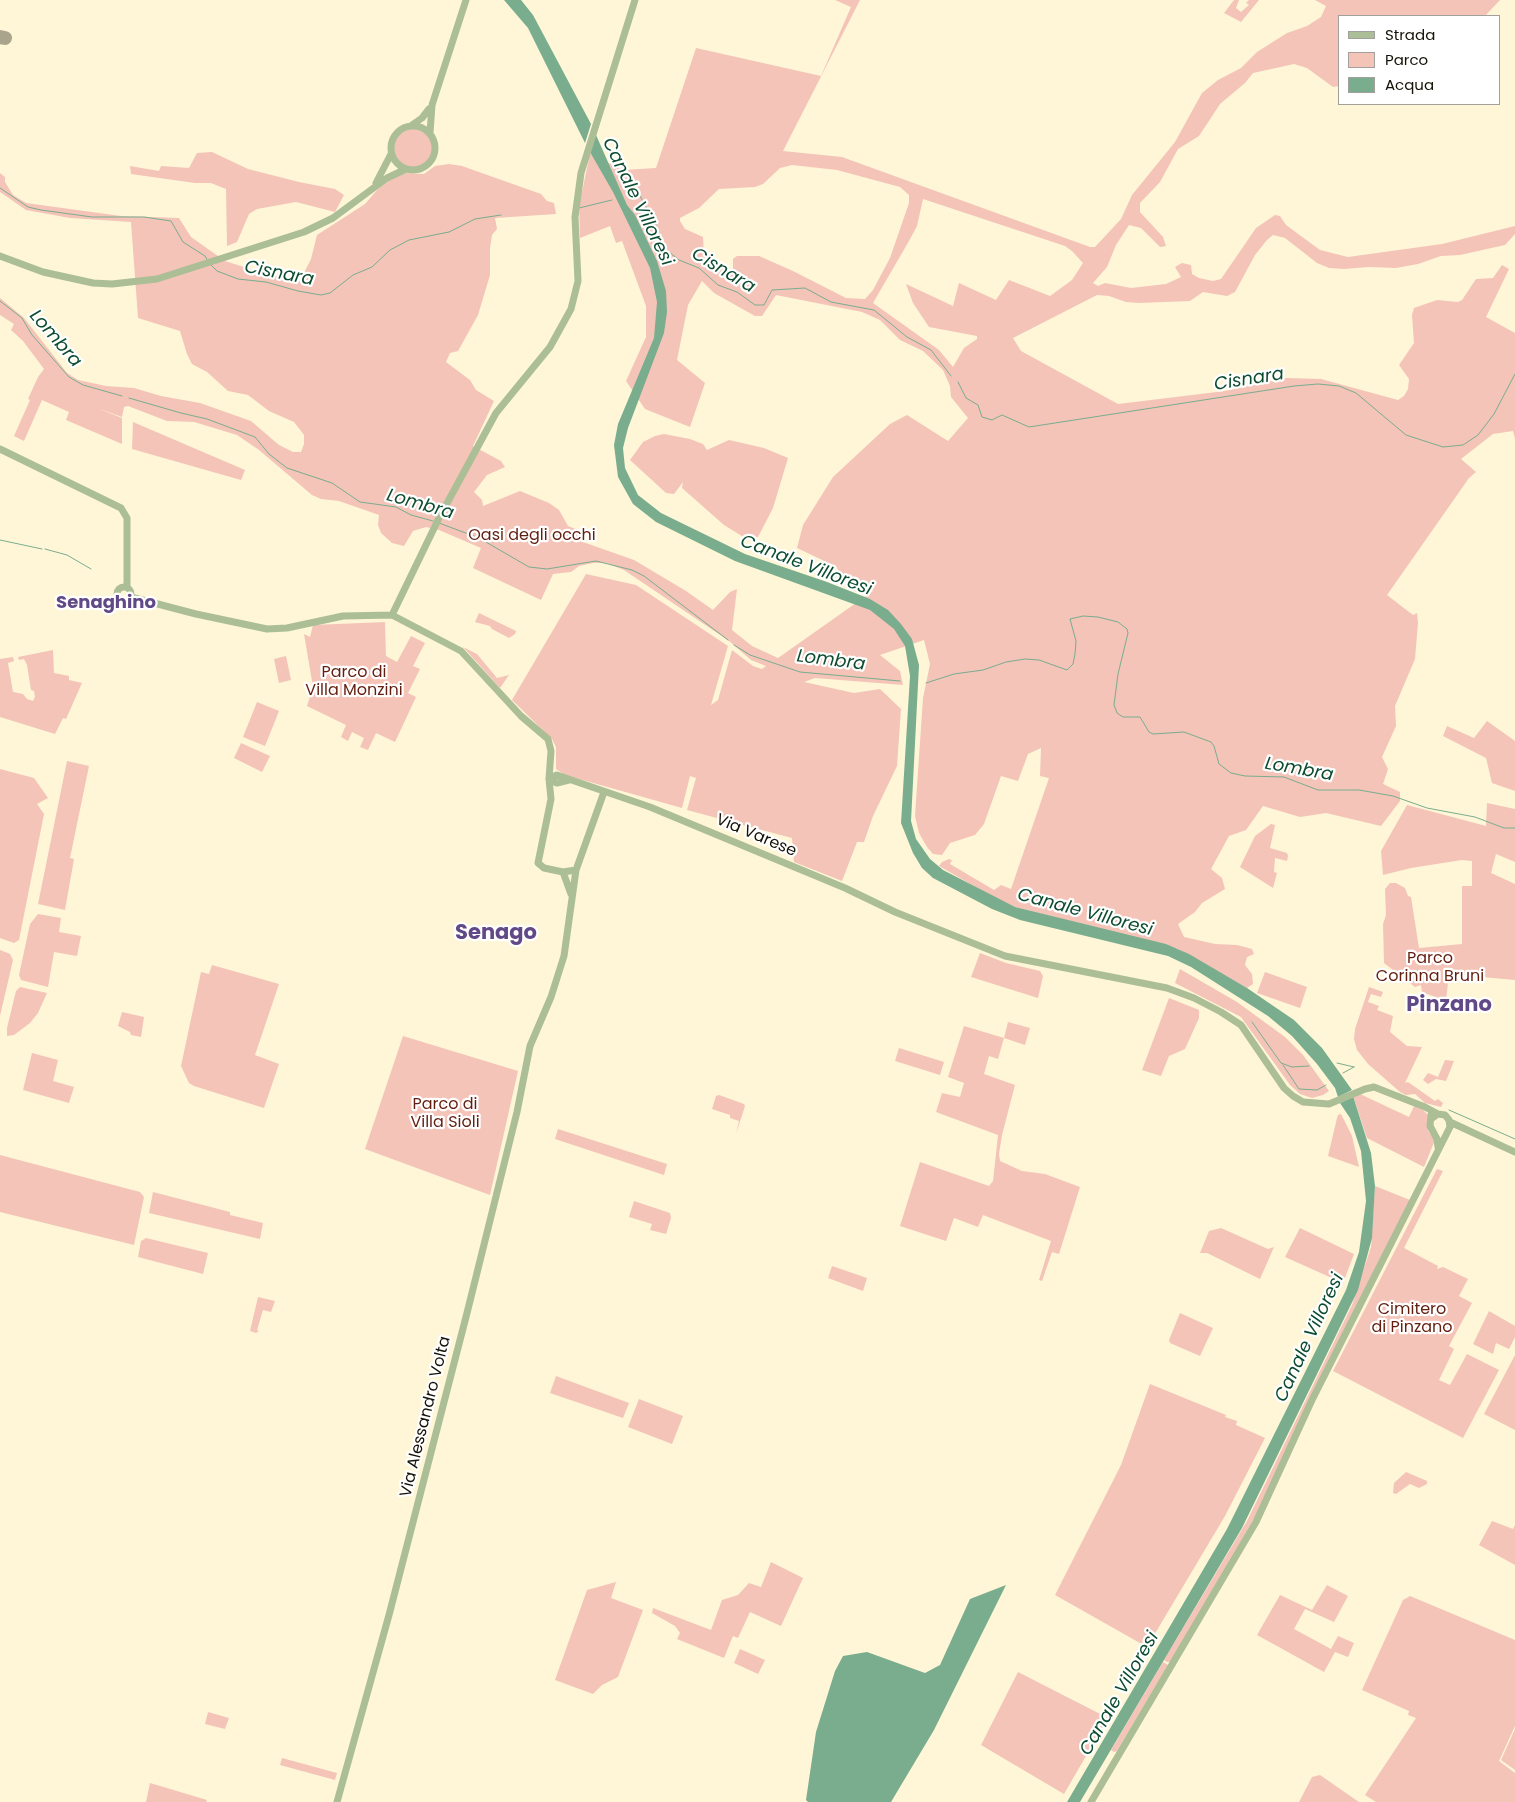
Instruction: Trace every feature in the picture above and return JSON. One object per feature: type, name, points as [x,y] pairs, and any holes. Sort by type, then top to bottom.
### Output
[{"type":"street","points":[[0,256],[42,272],[93,283],[112,284],[140,281],[157,279],[304,232],[333,218],[393,174],[406,169],[422,168],[431,160],[435,148],[430,133],[432,105],[466,0]]},
{"type":"street","points":[[392,615],[439,518],[496,413],[550,347],[571,309],[578,281],[576,239],[577,195],[588,147],[635,0]]},
{"type":"street","points":[[412,125],[425,115],[432,105]]},
{"type":"street","points":[[406,169],[398,165],[391,154],[390,145],[394,135],[404,127],[412,125],[420,126],[430,133]]},
{"type":"street","points":[[373,187],[391,154]]},
{"type":"street","points":[[0,449],[121,508],[127,518],[124,587],[131,596],[196,614],[260,628],[299,625],[343,616],[392,615],[461,651],[519,714],[547,737],[550,744],[551,762],[549,778],[551,796],[538,858],[540,865],[546,869],[563,872],[576,870]]},
{"type":"street","points":[[124,587],[117,592],[119,598],[125,601],[131,596]]},
{"type":"street","points":[[551,762],[556,775]]},
{"type":"street","points":[[549,778],[556,775],[569,780]]},
{"type":"street","points":[[549,778],[558,783],[569,780]]},
{"type":"street","name":"Via Varese","points":[[569,780],[706,829],[895,912],[1005,956],[1172,989],[1200,1001],[1242,1025],[1284,1088],[1293,1096],[1317,1105],[1329,1104],[1374,1087],[1425,1107],[1435,1117]]},
{"type":"street","points":[[570,885],[604,792]]},
{"type":"street","points":[[563,872],[570,885]]},
{"type":"street","name":"Via Alessandro Volta","points":[[337,1802],[424,1480],[502,1174],[530,1046],[563,960],[569,927],[570,885]]},
{"type":"street","points":[[1091,1802],[1256,1522],[1312,1400],[1438,1150],[1448,1128],[1445,1115],[1435,1117],[1432,1130],[1437,1139],[1438,1150]]},
{"type":"street","points":[[1432,1130],[1438,1134],[1448,1128],[1464,1127],[1515,1152]]},
{"type":"green space","name":"Oasi degli occhi","points":[[835,0],[860,0],[783,151],[842,157],[1090,247],[1095,247],[1121,219],[1132,195],[1175,142],[1202,93],[1218,80],[1241,68],[1257,52],[1287,33],[1307,26],[1321,17],[1326,6],[1315,0],[1500,0],[1486,15],[1338,15],[1338,86],[1333,87],[1307,68],[1294,64],[1253,73],[1245,83],[1220,104],[1199,136],[1178,149],[1160,182],[1140,203],[1140,212],[1163,237],[1166,246],[1160,247],[1141,228],[1129,225],[1116,245],[1107,267],[1093,283],[1098,286],[1105,283],[1131,288],[1166,284],[1181,277],[1175,267],[1182,263],[1191,265],[1192,274],[1199,278],[1213,281],[1221,279],[1256,228],[1275,215],[1280,216],[1286,225],[1320,250],[1348,257],[1442,244],[1515,226],[1515,234],[1505,245],[1460,255],[1441,256],[1418,264],[1396,268],[1369,267],[1344,269],[1329,268],[1317,263],[1285,238],[1273,235],[1255,255],[1235,292],[1227,296],[1203,292],[1190,301],[1139,303],[1097,295],[1013,338],[1021,351],[1118,404],[1225,391],[1286,378],[1321,379],[1398,400],[1404,396],[1408,389],[1409,379],[1399,365],[1414,343],[1412,315],[1414,308],[1437,300],[1458,302],[1462,300],[1476,279],[1493,278],[1502,265],[1509,269],[1486,317],[1515,333],[1515,439],[1513,431],[1493,434],[1461,459],[1476,472],[1469,478],[1387,595],[1413,615],[1417,613],[1418,623],[1415,659],[1395,706],[1396,726],[1382,757],[1388,769],[1383,784],[1400,792],[1400,801],[1381,826],[1326,813],[1300,817],[1263,806],[1246,830],[1229,836],[1211,869],[1222,878],[1225,889],[1202,903],[1195,912],[1178,924],[1184,937],[1215,944],[1237,945],[1252,949],[1254,954],[1247,957],[1245,965],[1252,974],[1253,984],[1247,988],[1178,949],[1015,907],[1000,901],[939,866],[942,862],[949,859],[952,860],[950,864],[994,890],[1001,885],[1011,889],[1049,778],[1040,776],[1041,748],[1028,754],[1018,781],[1001,776],[984,824],[975,835],[950,843],[942,855],[933,854],[919,833],[915,816],[923,698],[930,664],[924,640],[880,655],[900,671],[903,685],[815,678],[804,682],[854,693],[880,689],[901,709],[897,766],[873,816],[864,842],[857,842],[842,881],[794,862],[792,838],[687,810],[696,778],[690,776],[682,808],[565,775],[556,769],[556,747],[552,739],[512,700],[586,574],[636,585],[728,646],[711,705],[718,700],[732,650],[753,666],[762,669],[766,666],[751,660],[729,641],[624,570],[606,563],[593,563],[579,566],[571,572],[553,574],[541,600],[473,568],[481,548],[439,530],[426,527],[413,531],[404,546],[392,543],[381,533],[378,525],[379,515],[339,501],[321,499],[312,495],[259,450],[237,435],[194,422],[167,421],[128,406],[124,407],[122,417],[97,408],[122,418],[122,444],[66,420],[69,412],[42,400],[24,441],[14,436],[30,400],[28,399],[38,377],[44,369],[23,341],[11,330],[14,324],[0,315],[0,298],[24,318],[67,373],[78,380],[106,386],[134,388],[161,396],[200,403],[251,421],[279,445],[293,452],[301,452],[304,444],[304,435],[294,422],[269,411],[248,395],[228,391],[207,372],[192,364],[180,331],[138,318],[131,222],[70,218],[26,210],[0,192],[0,173],[5,177],[5,182],[13,195],[26,203],[121,216],[179,218],[191,237],[225,261],[263,273],[300,281],[311,259],[317,235],[365,204],[378,189],[395,176],[405,173],[424,174],[435,166],[449,164],[462,166],[541,194],[547,201],[554,203],[556,214],[495,218],[497,229],[492,235],[490,248],[490,275],[478,315],[458,351],[450,353],[446,362],[470,380],[476,390],[494,401],[473,446],[501,461],[505,467],[487,475],[474,492],[482,500],[483,506],[520,491],[549,503],[559,510],[568,526],[583,532],[580,541],[634,560],[686,591],[713,610],[730,592],[737,589],[732,630],[752,646],[778,658],[873,591],[841,578],[837,567],[797,548],[803,525],[833,477],[890,424],[907,415],[948,441],[968,418],[951,397],[950,386],[943,370],[923,351],[900,340],[880,320],[862,312],[776,295],[762,316],[755,316],[714,293],[702,281],[688,305],[677,360],[705,383],[690,427],[645,409],[626,381],[646,337],[646,306],[622,241],[616,243],[610,226],[580,238],[579,206],[590,154],[623,170],[656,168],[696,48],[821,76],[851,7]],"holes":[[[792,165],[837,170],[900,187],[909,195],[909,203],[890,258],[873,290],[865,299],[846,298],[759,256],[737,256],[733,259],[733,271],[730,271],[704,256],[703,237],[685,229],[680,221],[680,218],[699,208],[719,189],[755,187],[763,184],[780,168]],[[923,199],[1065,246],[1083,263],[1072,280],[1050,296],[1009,280],[996,300],[959,283],[953,306],[906,284],[913,303],[929,327],[977,336],[977,339],[964,348],[953,367],[939,350],[873,303],[917,226]]]},
{"type":"green space","points":[[1234,0],[1239,0],[1236,8],[1241,12],[1249,5],[1246,3],[1249,0],[1259,0],[1241,22],[1224,13]]},
{"type":"green space","points":[[413,129],[426,135],[432,148],[426,161],[413,167],[400,161],[394,148],[400,135]]},
{"type":"green space","points":[[212,152],[248,169],[335,189],[344,195],[335,212],[296,202],[257,209],[249,214],[237,242],[227,246],[226,189],[211,183],[195,183],[131,174],[130,166],[159,171],[161,166],[189,168],[197,153]]},
{"type":"green space","points":[[133,422],[245,470],[241,480],[132,449]]},
{"type":"green space","points":[[664,434],[690,439],[703,444],[707,450],[729,440],[764,448],[788,458],[773,508],[758,537],[745,538],[724,525],[682,488],[683,482],[674,494],[666,493],[630,460],[643,442]]},
{"type":"green space","points":[[479,613],[516,631],[515,634],[509,638],[490,626],[475,622]]},
{"type":"green space","name":"Parco di Villa Monzini","points":[[385,622],[386,656],[397,662],[411,636],[425,643],[413,666],[420,669],[408,693],[416,697],[395,742],[376,733],[368,750],[360,747],[364,738],[352,732],[348,741],[341,737],[346,725],[307,706],[313,687],[304,634],[310,637],[313,625]]},
{"type":"green space","points":[[463,647],[477,654],[497,678],[509,675],[500,688]]},
{"type":"green space","points":[[53,650],[54,673],[69,676],[69,680],[82,683],[66,719],[63,718],[55,734],[0,717],[0,659],[13,657],[14,661],[8,663],[13,692],[23,694],[27,699],[33,701],[35,697],[34,691],[31,690],[27,665],[24,659],[19,660],[18,657]]},
{"type":"green space","points":[[286,656],[291,680],[279,683],[274,659]]},
{"type":"green space","points":[[257,702],[279,711],[265,746],[243,737]]},
{"type":"green space","points":[[1487,721],[1515,741],[1515,791],[1492,783],[1486,758],[1443,736],[1447,726],[1474,738]]},
{"type":"green space","points":[[241,743],[270,756],[262,772],[234,758]]},
{"type":"green space","points":[[67,761],[89,766],[70,858],[74,859],[65,910],[38,904]]},
{"type":"green space","points":[[0,769],[34,778],[48,798],[37,804],[44,814],[19,940],[14,943],[0,938]]},
{"type":"green space","name":"Parco Corinna Bruni","points":[[1487,803],[1515,809],[1515,862],[1496,854],[1491,873],[1515,884],[1515,980],[1449,974],[1446,1001],[1422,992],[1421,985],[1415,987],[1384,963],[1383,924],[1386,915],[1385,889],[1390,883],[1396,883],[1405,888],[1408,896],[1411,897],[1419,948],[1462,944],[1462,886],[1472,886],[1472,861],[1462,860],[1411,868],[1383,875],[1381,851],[1407,805],[1486,826]]},
{"type":"green space","points":[[1271,824],[1275,825],[1270,848],[1287,853],[1288,856],[1287,861],[1275,858],[1274,872],[1277,873],[1273,888],[1240,867],[1255,836]]},
{"type":"green space","points":[[38,914],[61,918],[59,932],[81,936],[77,956],[54,952],[48,987],[21,980],[19,975],[30,924]]},
{"type":"green space","points":[[0,950],[10,954],[13,960],[0,1016]]},
{"type":"green space","points":[[980,953],[1006,963],[1040,971],[1043,976],[1038,998],[971,977]]},
{"type":"green space","points":[[212,965],[279,984],[255,1055],[279,1064],[264,1108],[194,1086],[189,1083],[181,1066],[201,972],[209,974]]},
{"type":"green space","points":[[1180,969],[1237,1002],[1285,1037],[1303,1055],[1329,1091],[1312,1098],[1300,1094],[1290,1085],[1241,1017],[1175,983]]},
{"type":"green space","points":[[1265,972],[1307,987],[1300,1008],[1257,993]]},
{"type":"green space","points":[[20,987],[47,993],[38,1013],[30,1023],[14,1035],[7,1036],[7,1028],[16,991]]},
{"type":"green space","points":[[1369,987],[1383,992],[1381,997],[1371,994],[1368,1002],[1379,1006],[1377,1010],[1393,1016],[1390,1032],[1407,1046],[1422,1047],[1405,1083],[1408,1082],[1435,1101],[1438,1099],[1443,1103],[1441,1107],[1425,1103],[1415,1094],[1406,1095],[1400,1092],[1368,1064],[1357,1050],[1354,1039],[1355,1029]]},
{"type":"green space","points":[[1169,998],[1199,1010],[1199,1018],[1185,1049],[1169,1056],[1161,1076],[1142,1070]]},
{"type":"green space","points":[[122,1012],[144,1017],[141,1037],[131,1035],[130,1032],[118,1026]]},
{"type":"green space","points":[[1008,1022],[1030,1028],[1025,1045],[1004,1038]]},
{"type":"green space","points":[[964,1026],[1004,1038],[998,1059],[989,1056],[984,1074],[1015,1085],[1002,1135],[999,1154],[1000,1161],[1022,1171],[1045,1174],[1080,1187],[1059,1254],[1052,1252],[1042,1281],[1039,1280],[1051,1241],[983,1215],[978,1227],[954,1218],[946,1241],[900,1226],[920,1162],[989,1186],[993,1181],[998,1135],[936,1112],[942,1093],[960,1097],[964,1083],[948,1077]]},
{"type":"green space","name":"Parco di Villa Sioli","points":[[403,1036],[518,1071],[490,1195],[365,1149]]},
{"type":"green space","points":[[899,1048],[944,1062],[940,1075],[895,1061]]},
{"type":"green space","points":[[32,1053],[58,1060],[53,1081],[74,1087],[69,1103],[23,1090]]},
{"type":"green space","points":[[1445,1060],[1454,1061],[1446,1081],[1436,1079],[1428,1084],[1423,1080],[1428,1073],[1438,1077]]},
{"type":"green space","points":[[1360,1094],[1409,1117],[1414,1106],[1423,1110],[1428,1115],[1428,1131],[1435,1140],[1424,1167],[1367,1138],[1353,1096]]},
{"type":"green space","points":[[719,1095],[745,1106],[736,1134],[739,1121],[730,1118],[730,1115],[712,1109],[716,1096]]},
{"type":"green space","points":[[1341,1114],[1352,1136],[1359,1167],[1328,1156],[1337,1118]]},
{"type":"green space","points":[[558,1129],[667,1164],[664,1175],[555,1139]]},
{"type":"green space","points":[[0,1155],[140,1192],[144,1197],[134,1245],[0,1212]]},
{"type":"green space","name":"Cimitero di Pinzano","points":[[1437,1169],[1443,1171],[1404,1248],[1438,1266],[1437,1269],[1443,1267],[1468,1279],[1459,1296],[1472,1303],[1449,1346],[1454,1349],[1439,1380],[1450,1385],[1467,1354],[1499,1370],[1463,1438],[1333,1371]]},
{"type":"green space","points":[[1375,1186],[1410,1200],[1256,1515],[1171,1662],[1167,1662],[1164,1660],[1247,1521],[1352,1305],[1371,1247]]},
{"type":"green space","points":[[153,1192],[230,1212],[230,1215],[263,1223],[260,1239],[149,1213]]},
{"type":"green space","points":[[634,1201],[670,1213],[671,1218],[666,1234],[650,1230],[652,1224],[629,1217]]},
{"type":"green space","points":[[1221,1228],[1268,1249],[1274,1247],[1260,1279],[1207,1253],[1200,1253],[1209,1231]]},
{"type":"green space","points":[[1300,1228],[1354,1254],[1343,1283],[1285,1257]]},
{"type":"green space","points":[[146,1238],[208,1253],[203,1274],[138,1257],[141,1241]]},
{"type":"green space","points":[[832,1266],[867,1278],[863,1291],[828,1278]]},
{"type":"green space","points":[[258,1297],[275,1301],[271,1312],[263,1310],[257,1330],[259,1331],[256,1333],[250,1331]]},
{"type":"green space","points":[[1489,1311],[1515,1326],[1515,1337],[1509,1349],[1496,1343],[1493,1354],[1473,1344]]},
{"type":"green space","points":[[1180,1313],[1213,1328],[1200,1356],[1170,1343],[1169,1340]]},
{"type":"green space","points":[[1515,1355],[1515,1430],[1484,1414]]},
{"type":"green space","points":[[556,1376],[629,1403],[623,1418],[550,1393]]},
{"type":"green space","points":[[1150,1384],[1226,1415],[1225,1417],[1237,1421],[1236,1425],[1265,1438],[1225,1516],[1147,1647],[1055,1595],[1121,1465]]},
{"type":"green space","points":[[639,1399],[683,1416],[672,1444],[628,1427]]},
{"type":"green space","points":[[1406,1472],[1427,1481],[1427,1484],[1419,1488],[1410,1484],[1396,1494],[1393,1493],[1394,1483]]},
{"type":"green space","points":[[1492,1521],[1513,1529],[1515,1525],[1515,1565],[1479,1545]]},
{"type":"green space","points":[[771,1562],[803,1578],[781,1626],[750,1612],[738,1638],[733,1636],[724,1658],[677,1639],[680,1633],[675,1626],[652,1613],[653,1608],[711,1630],[722,1600],[738,1595],[749,1583],[761,1587]]},
{"type":"green space","points":[[616,1582],[611,1598],[643,1610],[618,1677],[602,1685],[593,1694],[555,1680],[587,1590]]},
{"type":"green space","points":[[1327,1585],[1348,1596],[1334,1622],[1305,1609],[1294,1629],[1331,1649],[1338,1636],[1354,1643],[1348,1657],[1335,1652],[1324,1672],[1257,1635],[1280,1595],[1312,1610]]},
{"type":"green space","points":[[1410,1596],[1515,1640],[1515,1726],[1499,1761],[1515,1773],[1515,1802],[1376,1802],[1365,1795],[1416,1718],[1408,1715],[1409,1711],[1362,1690],[1403,1600]]},
{"type":"green space","points":[[740,1649],[765,1660],[758,1674],[734,1663]]},
{"type":"green space","points":[[1163,1662],[1168,1665],[1117,1751],[1114,1752],[1111,1750]]},
{"type":"green space","points":[[1018,1672],[1108,1718],[1064,1794],[981,1745]]},
{"type":"green space","points":[[208,1712],[229,1718],[225,1729],[205,1724]]},
{"type":"green space","points":[[1515,1729],[1515,1770],[1501,1760]]},
{"type":"green space","points":[[282,1758],[337,1773],[335,1780],[280,1765]]},
{"type":"green space","points":[[1320,1775],[1359,1802],[1299,1802],[1312,1777]]},
{"type":"green space","points":[[150,1783],[207,1800],[206,1802],[146,1802]]},
{"type":"water","name":"Canale Villoresi","points":[[504,0],[521,0],[533,15],[591,124],[585,143],[528,28]]},
{"type":"water","points":[[596,135],[627,205],[635,215],[657,261],[666,291],[667,312],[664,333],[628,428],[623,448],[625,468],[638,495],[661,513],[745,554],[870,599],[888,610],[901,624],[912,639],[919,665],[911,821],[916,839],[930,859],[943,870],[1015,907],[1166,944],[1189,954],[1247,988],[1294,1020],[1322,1048],[1352,1090],[1338,1097],[1335,1088],[1317,1064],[1292,1036],[1268,1016],[1191,967],[1168,956],[1020,920],[992,909],[933,878],[922,868],[913,853],[901,823],[910,676],[905,646],[894,629],[870,610],[735,561],[656,522],[633,504],[618,477],[614,445],[618,424],[654,338],[657,302],[650,268],[613,192],[590,152]]},
{"type":"water","name":"Canale Villoresi","points":[[1353,1096],[1371,1153],[1375,1186],[1372,1238],[1358,1290],[1242,1528],[1080,1802],[1067,1802],[1227,1529],[1346,1290],[1359,1252],[1366,1201],[1361,1151],[1350,1118],[1340,1103]]},
{"type":"water","points":[[1006,1585],[934,1730],[891,1802],[808,1802],[806,1800],[816,1732],[835,1671],[843,1656],[867,1652],[925,1673],[940,1665],[970,1599]]},
{"type":"waterway","name":"Cisnara","points":[[0,188],[28,207],[41,210],[92,217],[144,217],[171,221],[183,242],[205,256],[208,261]]},
{"type":"waterway","name":"Cisnara","points":[[631,193],[640,196],[656,225],[663,247],[679,260],[699,268],[718,285],[737,292],[755,305],[764,305],[772,290],[805,288],[831,302],[874,310],[907,337],[931,350],[951,376]]},
{"type":"waterway","name":"Cisnara","points":[[579,208],[612,200]]},
{"type":"waterway","name":"Cisnara","points":[[210,264],[217,271],[238,279],[266,282],[321,295],[330,293],[353,275],[372,267],[390,250],[409,240],[449,232],[475,219],[501,215]]},
{"type":"waterway","name":"Lombra","points":[[0,301],[22,318],[32,335],[69,377],[83,385],[122,396]]},
{"type":"waterway","name":"Cisnara","points":[[958,382],[966,398],[978,405],[982,417],[992,420],[1002,415],[1029,427],[1294,386],[1318,384],[1339,386],[1356,393],[1406,435],[1443,447],[1463,445],[1478,435],[1494,414],[1515,374]]},
{"type":"waterway","name":"Lombra","points":[[129,398],[207,419],[255,437],[269,454],[287,468],[332,483],[360,502],[396,507],[411,515],[433,521]]},
{"type":"waterway","name":"Lombra","points":[[439,523],[479,538],[529,567],[547,569],[596,561],[632,570],[644,576],[728,640]]},
{"type":"waterway","points":[[0,540],[42,549]]},
{"type":"waterway","points":[[45,549],[67,555],[91,569]]},
{"type":"waterway","name":"Lombra","points":[[926,683],[954,674],[983,670],[1006,662],[1025,659],[1039,660],[1067,670],[1073,664],[1076,641],[1070,619],[1083,616],[1098,617],[1118,622],[1127,629],[1128,633],[1118,674],[1114,705],[1117,713],[1123,717],[1140,717],[1149,732],[1153,734],[1184,732],[1211,742],[1219,764],[1231,773],[1245,776],[1284,777],[1318,790],[1359,790],[1393,796],[1427,808],[1475,817],[1504,828],[1515,828]]},
{"type":"waterway","name":"Lombra","points":[[734,645],[750,655],[800,672],[900,681]]},
{"type":"waterway","points":[[1252,1022],[1281,1063],[1292,1067],[1309,1066]]},
{"type":"waterway","points":[[1337,1063],[1354,1067]]},
{"type":"waterway","points":[[1283,1065],[1299,1089],[1317,1090],[1326,1085]]},
{"type":"waterway","points":[[1343,1073],[1354,1067]]},
{"type":"waterway","points":[[1449,1110],[1515,1139]]},
{"type":"taxiway","points":[[0,37],[5,38]]},
{"type":"district","name":"Senaghino","points":[[106,603]]},
{"type":"district","name":"Senago","points":[[496,934]]},
{"type":"district","name":"Pinzano","points":[[1449,1006]]}]
